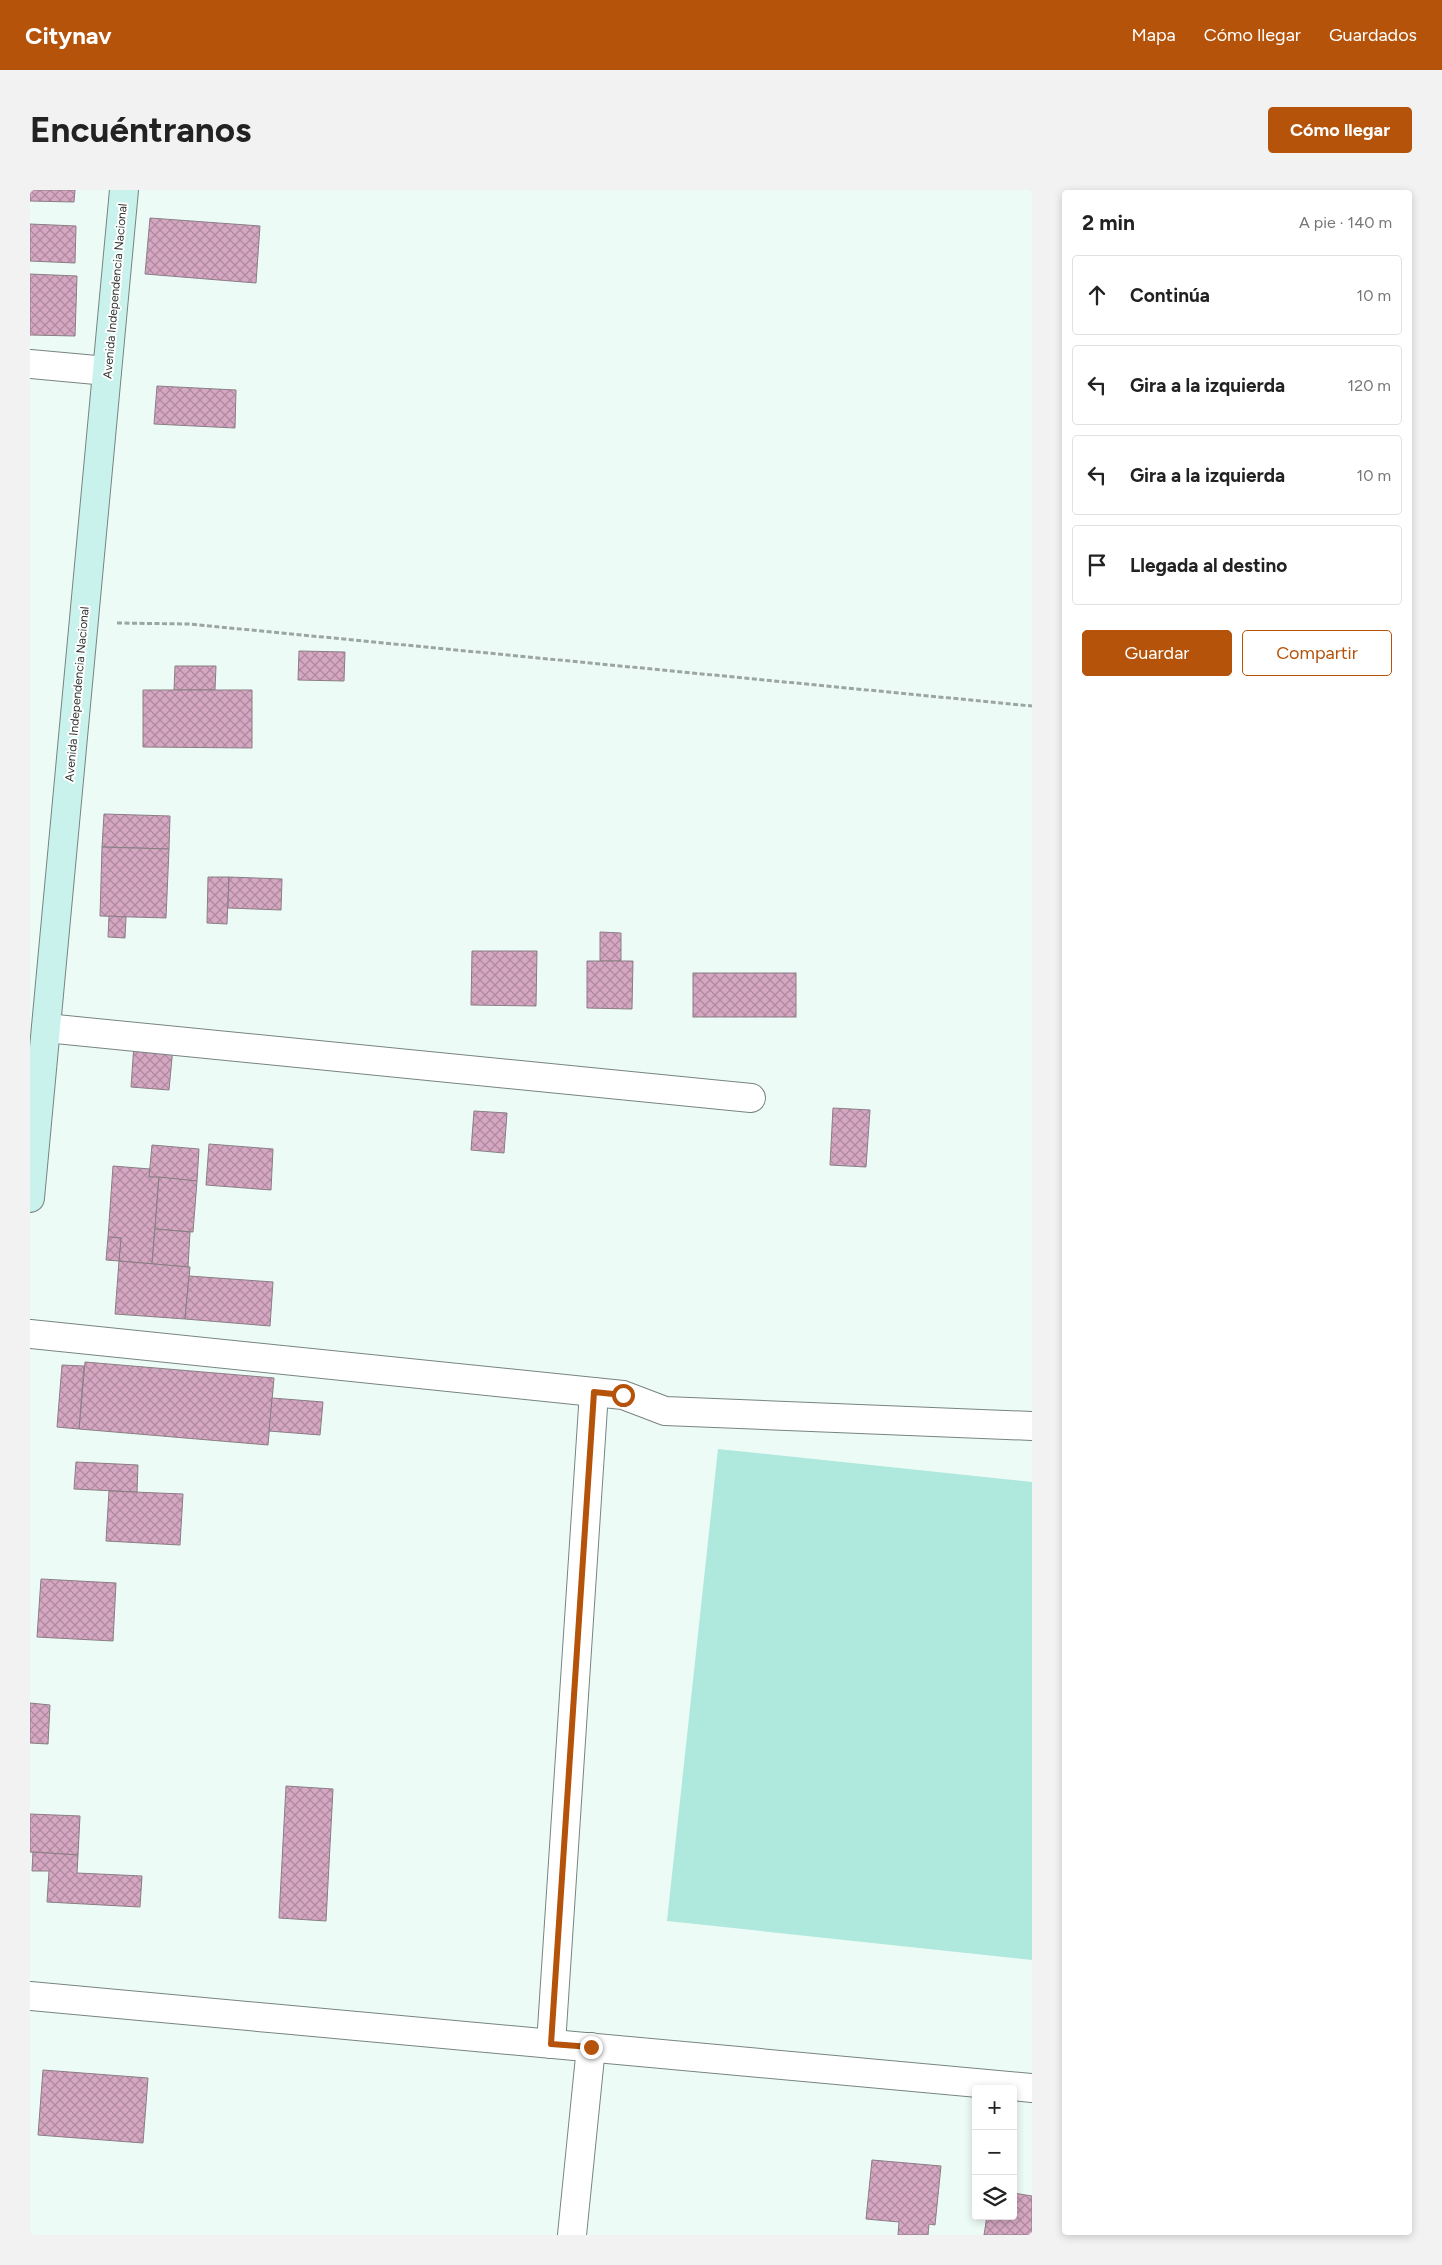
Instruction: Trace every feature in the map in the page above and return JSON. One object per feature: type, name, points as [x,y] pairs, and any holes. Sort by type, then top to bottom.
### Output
[{"type":"main road","name":"Avenida Independencia Nacional","points":[[31,1184],[124,190]]},
{"type":"street","points":[[30,364],[107,370]]},
{"type":"street","points":[[46,1028],[752,1098]]},
{"type":"street","points":[[30,1334],[623,1395],[665,1410],[1032,1426]]},
{"type":"street","points":[[551,2044],[594,1392]]},
{"type":"street","points":[[30,1996],[1032,2088]]},
{"type":"street","points":[[572,2235],[591,2047]]},
{"type":"path","points":[[84,623],[189,624],[1032,706]]},
{"type":"green space","points":[[718,1449],[1032,1482],[1032,1960],[667,1921]]},
{"type":"building","points":[[30,190],[75,190],[74,202],[30,201]]},
{"type":"building","points":[[150,218],[260,226],[256,283],[145,274]]},
{"type":"building","points":[[30,224],[76,226],[75,263],[30,261]]},
{"type":"building","points":[[30,274],[77,276],[75,336],[30,335]]},
{"type":"building","points":[[157,386],[236,390],[235,428],[154,424]]},
{"type":"building","points":[[299,651],[345,652],[344,681],[298,680]]},
{"type":"building","points":[[175,666],[216,666],[215,690],[174,690]]},
{"type":"building","points":[[143,690],[252,690],[252,748],[143,747]]},
{"type":"building","points":[[104,814],[170,816],[169,849],[102,847]]},
{"type":"building","points":[[102,847],[169,849],[166,918],[100,916]]},
{"type":"building","points":[[208,877],[229,877],[227,924],[207,923]]},
{"type":"building","points":[[229,877],[282,879],[281,910],[228,908]]},
{"type":"building","points":[[109,916],[126,917],[125,938],[108,937]]},
{"type":"building","points":[[600,932],[621,933],[621,961],[600,961]]},
{"type":"building","points":[[472,951],[537,951],[536,1006],[471,1005]]},
{"type":"building","points":[[587,961],[633,961],[632,1009],[587,1008]]},
{"type":"building","points":[[693,973],[796,973],[796,1017],[693,1017]]},
{"type":"building","points":[[134,1044],[173,1047],[169,1090],[131,1087]]},
{"type":"building","points":[[833,1108],[870,1110],[866,1167],[830,1165]]},
{"type":"building","points":[[474,1111],[507,1113],[504,1153],[471,1150]]},
{"type":"building","points":[[209,1144],[273,1149],[271,1190],[206,1185]]},
{"type":"building","points":[[152,1145],[199,1149],[197,1181],[149,1177]]},
{"type":"building","points":[[113,1166],[150,1169],[149,1177],[159,1177],[152,1264],[119,1261],[121,1238],[108,1237]]},
{"type":"building","points":[[159,1177],[197,1181],[193,1232],[155,1229]]},
{"type":"building","points":[[155,1229],[190,1232],[188,1267],[152,1264]]},
{"type":"building","points":[[108,1237],[121,1238],[119,1261],[106,1260]]},
{"type":"building","points":[[119,1261],[190,1267],[185,1319],[115,1314]]},
{"type":"building","points":[[189,1276],[273,1282],[270,1326],[185,1319]]},
{"type":"building","points":[[85,1362],[274,1378],[268,1445],[79,1429]]},
{"type":"building","points":[[62,1365],[84,1366],[79,1429],[57,1427]]},
{"type":"building","points":[[272,1398],[323,1402],[320,1435],[269,1431]]},
{"type":"building","points":[[76,1462],[138,1465],[137,1492],[74,1489]]},
{"type":"building","points":[[109,1491],[183,1494],[180,1545],[106,1541]]},
{"type":"building","points":[[41,1579],[116,1583],[113,1641],[37,1637]]},
{"type":"building","points":[[30,1703],[50,1705],[48,1744],[30,1743]]},
{"type":"building","points":[[286,1786],[333,1789],[326,1921],[279,1918]]},
{"type":"building","points":[[30,1814],[80,1816],[78,1855],[30,1852]]},
{"type":"building","points":[[33,1852],[78,1855],[77,1873],[142,1876],[140,1907],[47,1902],[49,1871],[32,1871]]},
{"type":"building","points":[[43,2070],[148,2078],[143,2143],[38,2135]]},
{"type":"building","points":[[872,2160],[941,2166],[935,2225],[929,2224],[928,2235],[898,2235],[899,2222],[866,2219]]},
{"type":"building","points":[[1017,2194],[1032,2196],[1032,2235],[984,2235],[986,2220],[1017,2220]]},
{"type":"route","points":[[591,2047],[551,2044],[594,1392],[623,1395]]}]
